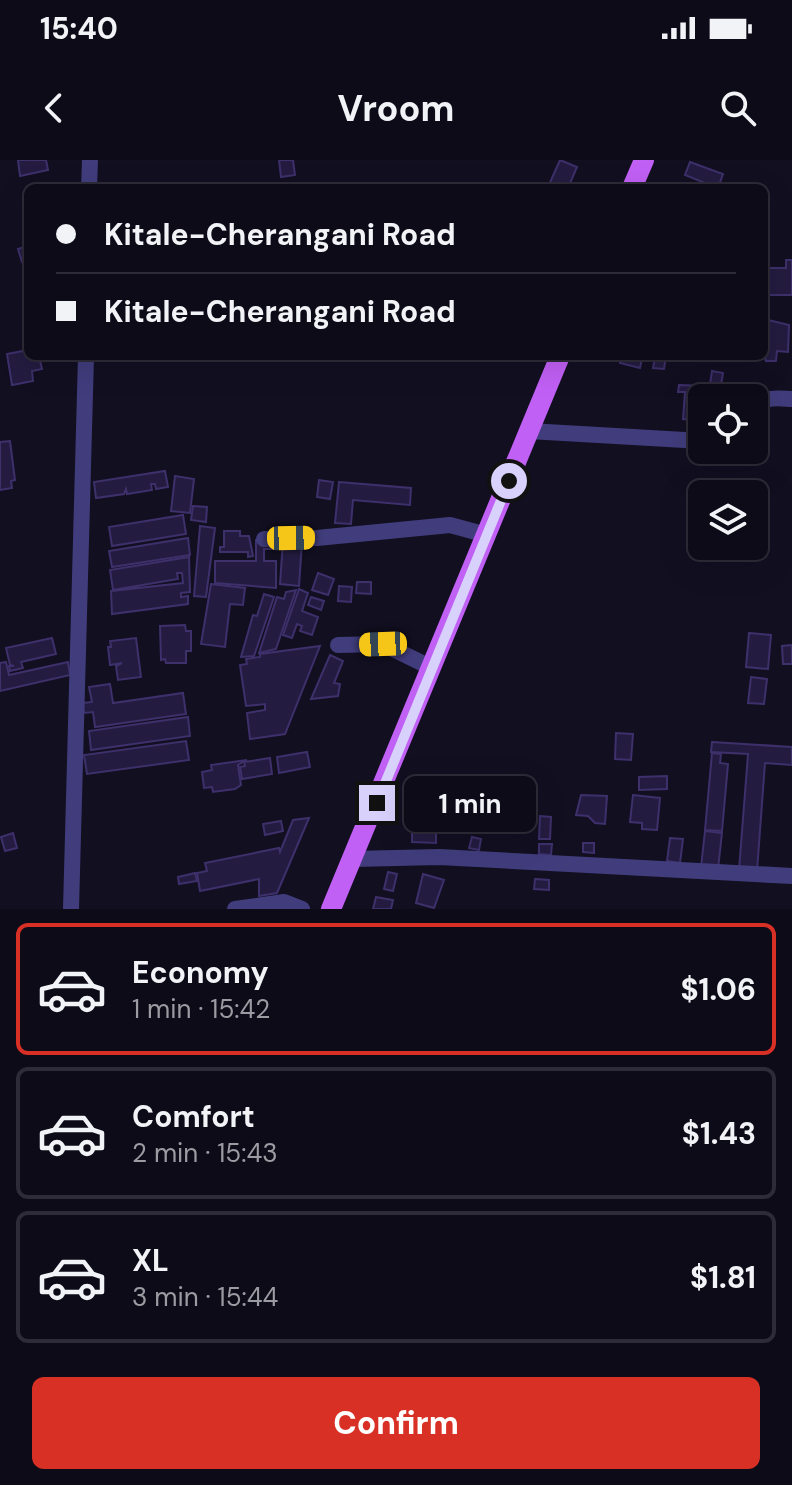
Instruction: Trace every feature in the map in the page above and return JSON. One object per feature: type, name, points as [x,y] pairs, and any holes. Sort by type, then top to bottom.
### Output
[{"type":"main road","points":[[634,184],[644,160]]},
{"type":"main road","points":[[331,909],[558,360]]},
{"type":"street","points":[[89,184],[90,160]]},
{"type":"street","points":[[71,909],[86,360]]},
{"type":"street","points":[[768,401],[792,399]]},
{"type":"street","points":[[529,431],[688,440]]},
{"type":"street","points":[[264,539],[317,538],[450,525],[487,535]]},
{"type":"street","points":[[338,645],[383,644],[432,668]]},
{"type":"street","points":[[353,859],[439,857],[792,876]]},
{"type":"street","points":[[235,909],[284,902],[302,909]]},
{"type":"building","points":[[18,160],[46,160],[48,170],[20,176]]},
{"type":"building","points":[[279,160],[293,160],[295,175],[281,177]]},
{"type":"building","points":[[560,160],[577,167],[570,184],[549,184]]},
{"type":"building","points":[[690,162],[723,174],[719,184],[705,184],[685,175]]},
{"type":"building","points":[[24,247],[24,261],[22,262],[18,249]]},
{"type":"building","points":[[786,260],[792,260],[792,295],[768,295],[768,268],[786,268]]},
{"type":"building","points":[[768,320],[789,325],[788,352],[777,351],[776,361],[766,361]]},
{"type":"building","points":[[24,351],[24,360],[40,360],[42,369],[32,371],[33,381],[12,385],[7,354]]},
{"type":"building","points":[[620,360],[642,360],[640,368],[620,363]]},
{"type":"building","points":[[654,360],[665,360],[664,369],[653,368]]},
{"type":"building","points":[[712,371],[723,373],[721,384],[710,384]]},
{"type":"building","points":[[679,385],[688,385],[688,420],[683,419],[685,392],[678,392]]},
{"type":"building","points":[[10,441],[15,480],[11,481],[12,488],[0,490],[0,442]]},
{"type":"building","points":[[165,471],[168,487],[156,489],[155,484],[151,484],[152,490],[127,494],[126,489],[124,494],[96,498],[94,482]]},
{"type":"building","points":[[175,476],[194,479],[190,513],[171,511]]},
{"type":"building","points":[[319,480],[333,482],[330,499],[317,497]]},
{"type":"building","points":[[339,482],[411,488],[410,505],[353,500],[351,524],[335,523]]},
{"type":"building","points":[[193,506],[207,507],[206,522],[191,520]]},
{"type":"building","points":[[183,515],[186,534],[112,546],[109,527]]},
{"type":"building","points":[[200,526],[215,528],[206,597],[194,596]]},
{"type":"building","points":[[224,531],[240,531],[240,536],[249,536],[253,556],[248,557],[248,552],[220,552],[220,547],[224,547]]},
{"type":"building","points":[[188,538],[190,555],[112,567],[109,551]]},
{"type":"building","points":[[256,540],[280,540],[280,549],[264,549],[264,561],[276,561],[276,588],[215,583],[215,561],[256,561]]},
{"type":"building","points":[[283,541],[302,542],[299,586],[280,584]]},
{"type":"building","points":[[189,557],[190,592],[181,593],[181,597],[188,596],[188,604],[112,614],[111,591],[183,583],[182,573],[177,573],[178,579],[113,590],[110,570]]},
{"type":"building","points":[[318,573],[334,579],[328,595],[312,590]]},
{"type":"building","points":[[357,582],[371,582],[371,594],[356,593]]},
{"type":"building","points":[[211,584],[245,588],[243,605],[230,604],[225,647],[201,644]]},
{"type":"building","points":[[339,586],[352,587],[351,602],[338,601]]},
{"type":"building","points":[[299,589],[308,593],[302,611],[318,617],[312,635],[300,631],[302,626],[297,624],[292,638],[283,635]]},
{"type":"building","points":[[296,590],[276,649],[259,653],[277,597],[284,599],[286,592]]},
{"type":"building","points":[[264,594],[274,597],[254,656],[241,657],[253,615],[257,616]]},
{"type":"building","points":[[311,597],[324,601],[321,610],[308,605]]},
{"type":"building","points":[[185,625],[186,631],[191,631],[191,651],[186,651],[186,663],[166,663],[165,659],[161,660],[160,626]]},
{"type":"building","points":[[749,633],[771,635],[768,669],[746,667]]},
{"type":"building","points":[[52,638],[56,654],[21,662],[23,668],[10,671],[9,666],[14,666],[10,665],[6,648]]},
{"type":"building","points":[[136,638],[141,677],[118,680],[116,666],[122,663],[110,665],[110,641]]},
{"type":"building","points":[[792,645],[792,664],[783,664],[782,646]]},
{"type":"building","points":[[320,646],[285,734],[250,739],[247,713],[265,710],[265,704],[246,706],[240,665],[247,664],[246,659],[260,657],[260,654]]},
{"type":"building","points":[[330,655],[343,661],[334,683],[340,684],[338,696],[311,699]]},
{"type":"building","points":[[6,662],[9,675],[68,662],[70,675],[0,691],[0,663]]},
{"type":"building","points":[[751,677],[767,679],[764,704],[748,703]]},
{"type":"building","points":[[110,684],[113,703],[183,693],[186,714],[95,727],[93,712],[84,713],[83,703],[92,702],[89,687]]},
{"type":"building","points":[[188,717],[190,736],[91,750],[89,731]]},
{"type":"building","points":[[616,733],[633,734],[631,760],[615,759]]},
{"type":"building","points":[[186,741],[189,760],[87,774],[84,755]]},
{"type":"building","points":[[712,742],[792,747],[792,765],[765,763],[757,871],[739,870],[748,754],[711,752]]},
{"type":"building","points":[[307,752],[310,767],[279,773],[277,757]]},
{"type":"building","points":[[712,753],[721,754],[720,763],[728,764],[722,831],[705,830]]},
{"type":"building","points":[[270,758],[272,774],[242,779],[240,767],[245,766],[244,762]]},
{"type":"building","points":[[247,760],[238,765],[241,785],[235,789],[213,792],[212,787],[204,788],[202,772],[212,770],[211,765]]},
{"type":"building","points":[[667,776],[667,789],[639,790],[639,777]]},
{"type":"building","points":[[581,795],[607,796],[605,824],[595,823],[588,816],[576,815]]},
{"type":"building","points":[[633,795],[660,798],[657,830],[642,829],[642,823],[630,822]]},
{"type":"building","points":[[439,813],[451,813],[450,830],[438,829]]},
{"type":"building","points":[[540,816],[551,817],[550,839],[539,839]]},
{"type":"building","points":[[309,818],[277,893],[259,896],[259,879],[200,891],[197,873],[207,871],[205,863],[279,848],[280,852],[293,820]]},
{"type":"building","points":[[281,821],[283,831],[265,835],[263,824]]},
{"type":"building","points":[[412,828],[436,830],[436,843],[412,842]]},
{"type":"building","points":[[705,831],[722,833],[718,869],[701,867]]},
{"type":"building","points":[[13,833],[17,848],[5,851],[1,837]]},
{"type":"building","points":[[472,837],[481,839],[479,850],[469,848]]},
{"type":"building","points":[[670,838],[683,839],[680,863],[667,861]]},
{"type":"building","points":[[583,843],[594,843],[594,853],[583,852]]},
{"type":"building","points":[[539,844],[552,844],[551,855],[539,854]]},
{"type":"building","points":[[388,872],[397,874],[393,891],[384,889]]},
{"type":"building","points":[[195,873],[197,881],[179,884],[178,877]]},
{"type":"building","points":[[423,874],[444,880],[434,908],[416,903]]},
{"type":"building","points":[[535,879],[549,880],[549,890],[534,889]]},
{"type":"building","points":[[376,897],[393,900],[391,909],[373,909]]},
{"type":"route","points":[[377,803],[509,481]]}]
